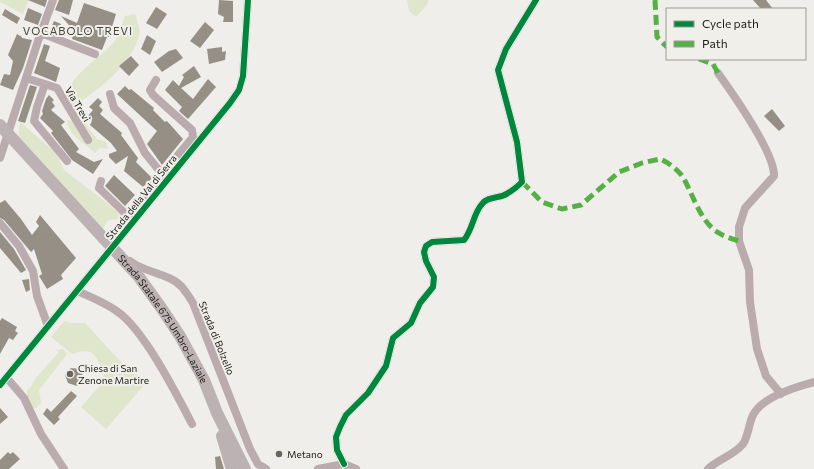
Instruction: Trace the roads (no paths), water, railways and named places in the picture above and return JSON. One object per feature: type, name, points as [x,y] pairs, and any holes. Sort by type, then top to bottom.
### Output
[{"type":"highway","name":"Strada Statale 675 Umbro-Laziale","points":[[0,125],[138,277],[159,311]]},
{"type":"highway","name":"Strada Statale 675 Umbro-Laziale","points":[[0,136],[180,336],[212,398],[217,413],[245,469]]},
{"type":"highway","points":[[217,413],[223,441],[232,469]]},
{"type":"street","points":[[0,158],[53,0]]},
{"type":"street","name":"Strada della Val di Serra","points":[[0,385],[239,90],[243,76],[248,0]]},
{"type":"street","points":[[344,464],[337,450],[336,437],[346,415],[368,393],[386,366],[393,338],[411,323],[417,308],[433,287],[434,277],[426,261],[424,252],[426,246],[432,242],[464,240],[470,232],[481,204],[485,200],[509,192],[522,182],[517,142],[498,70],[506,49],[536,0]]},
{"type":"street","points":[[41,33],[95,54]]},
{"type":"street","points":[[718,73],[758,135],[774,168],[774,176],[745,208],[739,227],[740,241],[749,270],[750,302],[757,349],[766,376],[782,394]]},
{"type":"street","name":"Via Trevi","points":[[26,78],[57,88],[88,140]]},
{"type":"street","name":"Strada della Val di Serra","points":[[128,215],[193,137],[192,130],[153,95],[150,90],[156,80]]},
{"type":"street","points":[[45,84],[34,121],[67,160]]},
{"type":"street","name":"Strada della Val di Serra","points":[[110,94],[114,108],[130,123],[145,153],[162,174]]},
{"type":"street","name":"Strada della Val di Serra","points":[[101,181],[99,188],[134,221]]},
{"type":"street","points":[[0,223],[19,246],[33,271],[37,296],[48,326]]},
{"type":"street","name":"Strada di Bolzello","points":[[114,245],[139,268],[169,279],[182,286],[193,303],[250,449],[258,464],[266,469]]},
{"type":"street","points":[[77,291],[119,312],[129,322],[160,367],[192,424]]},
{"type":"street","points":[[7,378],[24,398],[41,434],[64,469]]},
{"type":"street","points":[[708,469],[736,451],[744,442],[748,426],[756,410],[763,402],[814,382]]},
{"type":"street","points":[[318,469],[344,464],[356,469]]},
{"type":"place","name":"Chiesa di San Zenone Martire","points":[[70,374]]},
{"type":"place","name":"Metano","points":[[279,454]]},
{"type":"district","name":"VOCABOLO TREVI","points":[[78,31]]}]
